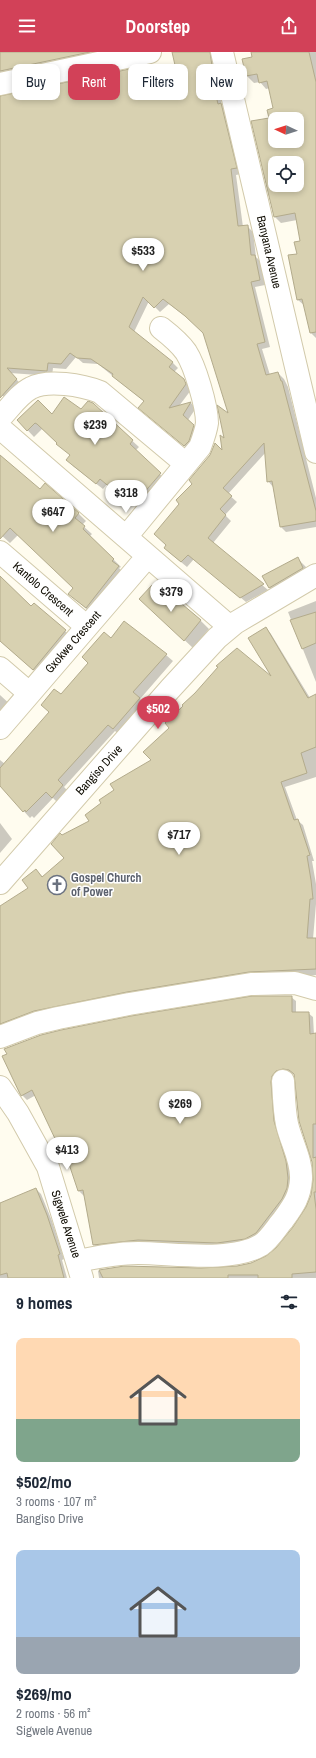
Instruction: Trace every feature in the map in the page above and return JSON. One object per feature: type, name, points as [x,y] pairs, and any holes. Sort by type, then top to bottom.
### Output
[{"type":"street","points":[[0,84],[150,52]]},
{"type":"street","name":"Banyana Avenue","points":[[222,52],[316,452]]},
{"type":"street","points":[[126,537],[200,447],[205,434],[207,422],[194,369],[186,352],[176,340],[161,328]]},
{"type":"street","points":[[0,418],[22,394],[30,388],[38,385],[50,383],[89,388],[100,392],[186,464]]},
{"type":"street","points":[[0,428],[147,557],[230,627]]},
{"type":"street","name":"Kantolo Crescent","points":[[0,552],[86,626]]},
{"type":"street","name":"Gxokwe Crescent","points":[[0,728],[86,626],[147,557]]},
{"type":"street","name":"Bangiso Drive","points":[[0,883],[170,689],[230,627],[316,575]]},
{"type":"street","points":[[0,668],[30,693]]},
{"type":"street","points":[[0,1038],[37,1023],[58,1018],[129,1004],[251,984],[295,983],[316,989]]},
{"type":"street","points":[[80,1270],[119,1254],[223,1255],[254,1248],[262,1244],[271,1235],[297,1201],[300,1191],[300,1165],[287,1125],[283,1081]]},
{"type":"street","name":"Sigwele Avenue","points":[[0,1087],[18,1113],[48,1167],[80,1270]]},
{"type":"building","points":[[0,52],[90,52],[33,64],[12,64],[12,68],[0,71]]},
{"type":"building","points":[[172,52],[210,52],[212,64],[196,64],[196,100],[217,100],[218,104],[221,103],[237,168],[231,169],[238,226],[248,225],[251,255],[255,255],[260,280],[251,282],[265,342],[257,344],[266,375],[278,372],[282,381],[316,511],[316,521],[280,527],[272,481],[267,482],[264,443],[223,488],[232,496],[220,509],[226,515],[208,538],[264,584],[240,598],[188,555],[181,562],[164,548],[166,545],[154,534],[179,504],[176,500],[192,484],[189,480],[210,455],[215,443],[222,450],[220,435],[224,438],[217,405],[228,413],[203,333],[185,316],[163,299],[154,308],[143,297],[129,327],[173,362],[169,367],[184,379],[186,384],[169,408],[191,402],[183,415],[194,425],[189,441],[184,446],[138,408],[144,401],[112,376],[113,374],[91,359],[77,358],[70,353],[61,364],[48,363],[47,371],[7,368],[17,379],[0,398],[0,96],[12,93],[12,100],[60,100],[60,83],[68,82],[68,100],[120,100],[120,71],[128,69],[128,100],[188,100],[188,64],[175,64]]},
{"type":"building","points":[[251,52],[309,52],[316,82],[316,332],[310,333],[302,299],[297,300],[288,255],[297,254],[294,242],[300,241],[295,213],[274,217],[268,192],[304,192],[304,156],[268,156],[268,192],[251,121],[268,118],[268,148],[304,148],[304,112],[268,112],[268,114],[267,110],[273,108],[267,81],[259,83],[257,74],[247,76],[247,64],[243,64],[242,59],[252,57]]},
{"type":"building","points":[[64,397],[81,409],[88,401],[93,403],[133,440],[130,444],[161,473],[136,502],[121,489],[118,494],[100,479],[96,484],[66,460],[70,455],[56,444],[57,443],[37,424],[35,423],[27,431],[17,420],[38,400],[52,414]]},
{"type":"building","points":[[0,455],[40,489],[45,483],[79,513],[75,518],[85,526],[83,529],[114,559],[112,561],[119,566],[86,608],[68,594],[73,588],[10,528],[0,539]]},
{"type":"building","points":[[298,557],[303,568],[269,588],[262,576]]},
{"type":"building","points":[[0,576],[31,606],[34,603],[66,630],[33,670],[0,641]]},
{"type":"building","points":[[152,585],[173,603],[176,599],[201,620],[184,641],[139,599]]},
{"type":"building","points":[[316,612],[316,643],[302,649],[290,620]]},
{"type":"building","points":[[124,621],[167,654],[133,692],[140,698],[113,729],[108,725],[58,780],[63,785],[52,798],[46,792],[26,812],[25,810],[23,812],[0,786],[0,768],[49,712],[41,705],[54,689],[61,694],[88,663],[82,657],[104,632],[111,638]]},
{"type":"building","points":[[266,627],[308,698],[316,694],[316,747],[301,753],[307,773],[281,782],[294,820],[298,819],[310,855],[307,856],[313,899],[310,899],[307,938],[316,938],[316,969],[249,972],[127,992],[34,1011],[0,1024],[0,906],[28,888],[22,880],[36,869],[42,877],[64,858],[51,844],[60,833],[62,835],[89,821],[85,815],[101,803],[99,800],[114,790],[110,784],[151,760],[143,752],[169,728],[165,723],[195,693],[218,667],[216,666],[237,648],[271,676],[248,638]]},
{"type":"building","points":[[252,996],[292,996],[292,1012],[309,1012],[310,1034],[316,1033],[316,1124],[313,1124],[313,1158],[316,1157],[316,1192],[314,1192],[316,1209],[316,1272],[292,1274],[292,1278],[258,1278],[258,1275],[228,1275],[228,1278],[103,1278],[99,1270],[124,1266],[201,1268],[237,1266],[251,1263],[266,1256],[276,1248],[293,1227],[306,1207],[311,1195],[313,1180],[312,1162],[299,1121],[294,1074],[289,1070],[283,1069],[276,1071],[272,1076],[271,1082],[274,1121],[286,1161],[288,1178],[287,1188],[282,1199],[256,1233],[245,1239],[217,1243],[138,1240],[93,1245],[83,1190],[78,1191],[62,1143],[58,1145],[32,1090],[21,1096],[2,1056],[7,1054],[4,1049],[41,1035],[61,1030],[131,1016]]},
{"type":"building","points":[[36,1188],[60,1254],[58,1255],[64,1278],[8,1278],[7,1273],[0,1275],[0,1203]]},
{"type":"place","name":"Gospel Church of Power","points":[[57,885]]}]
